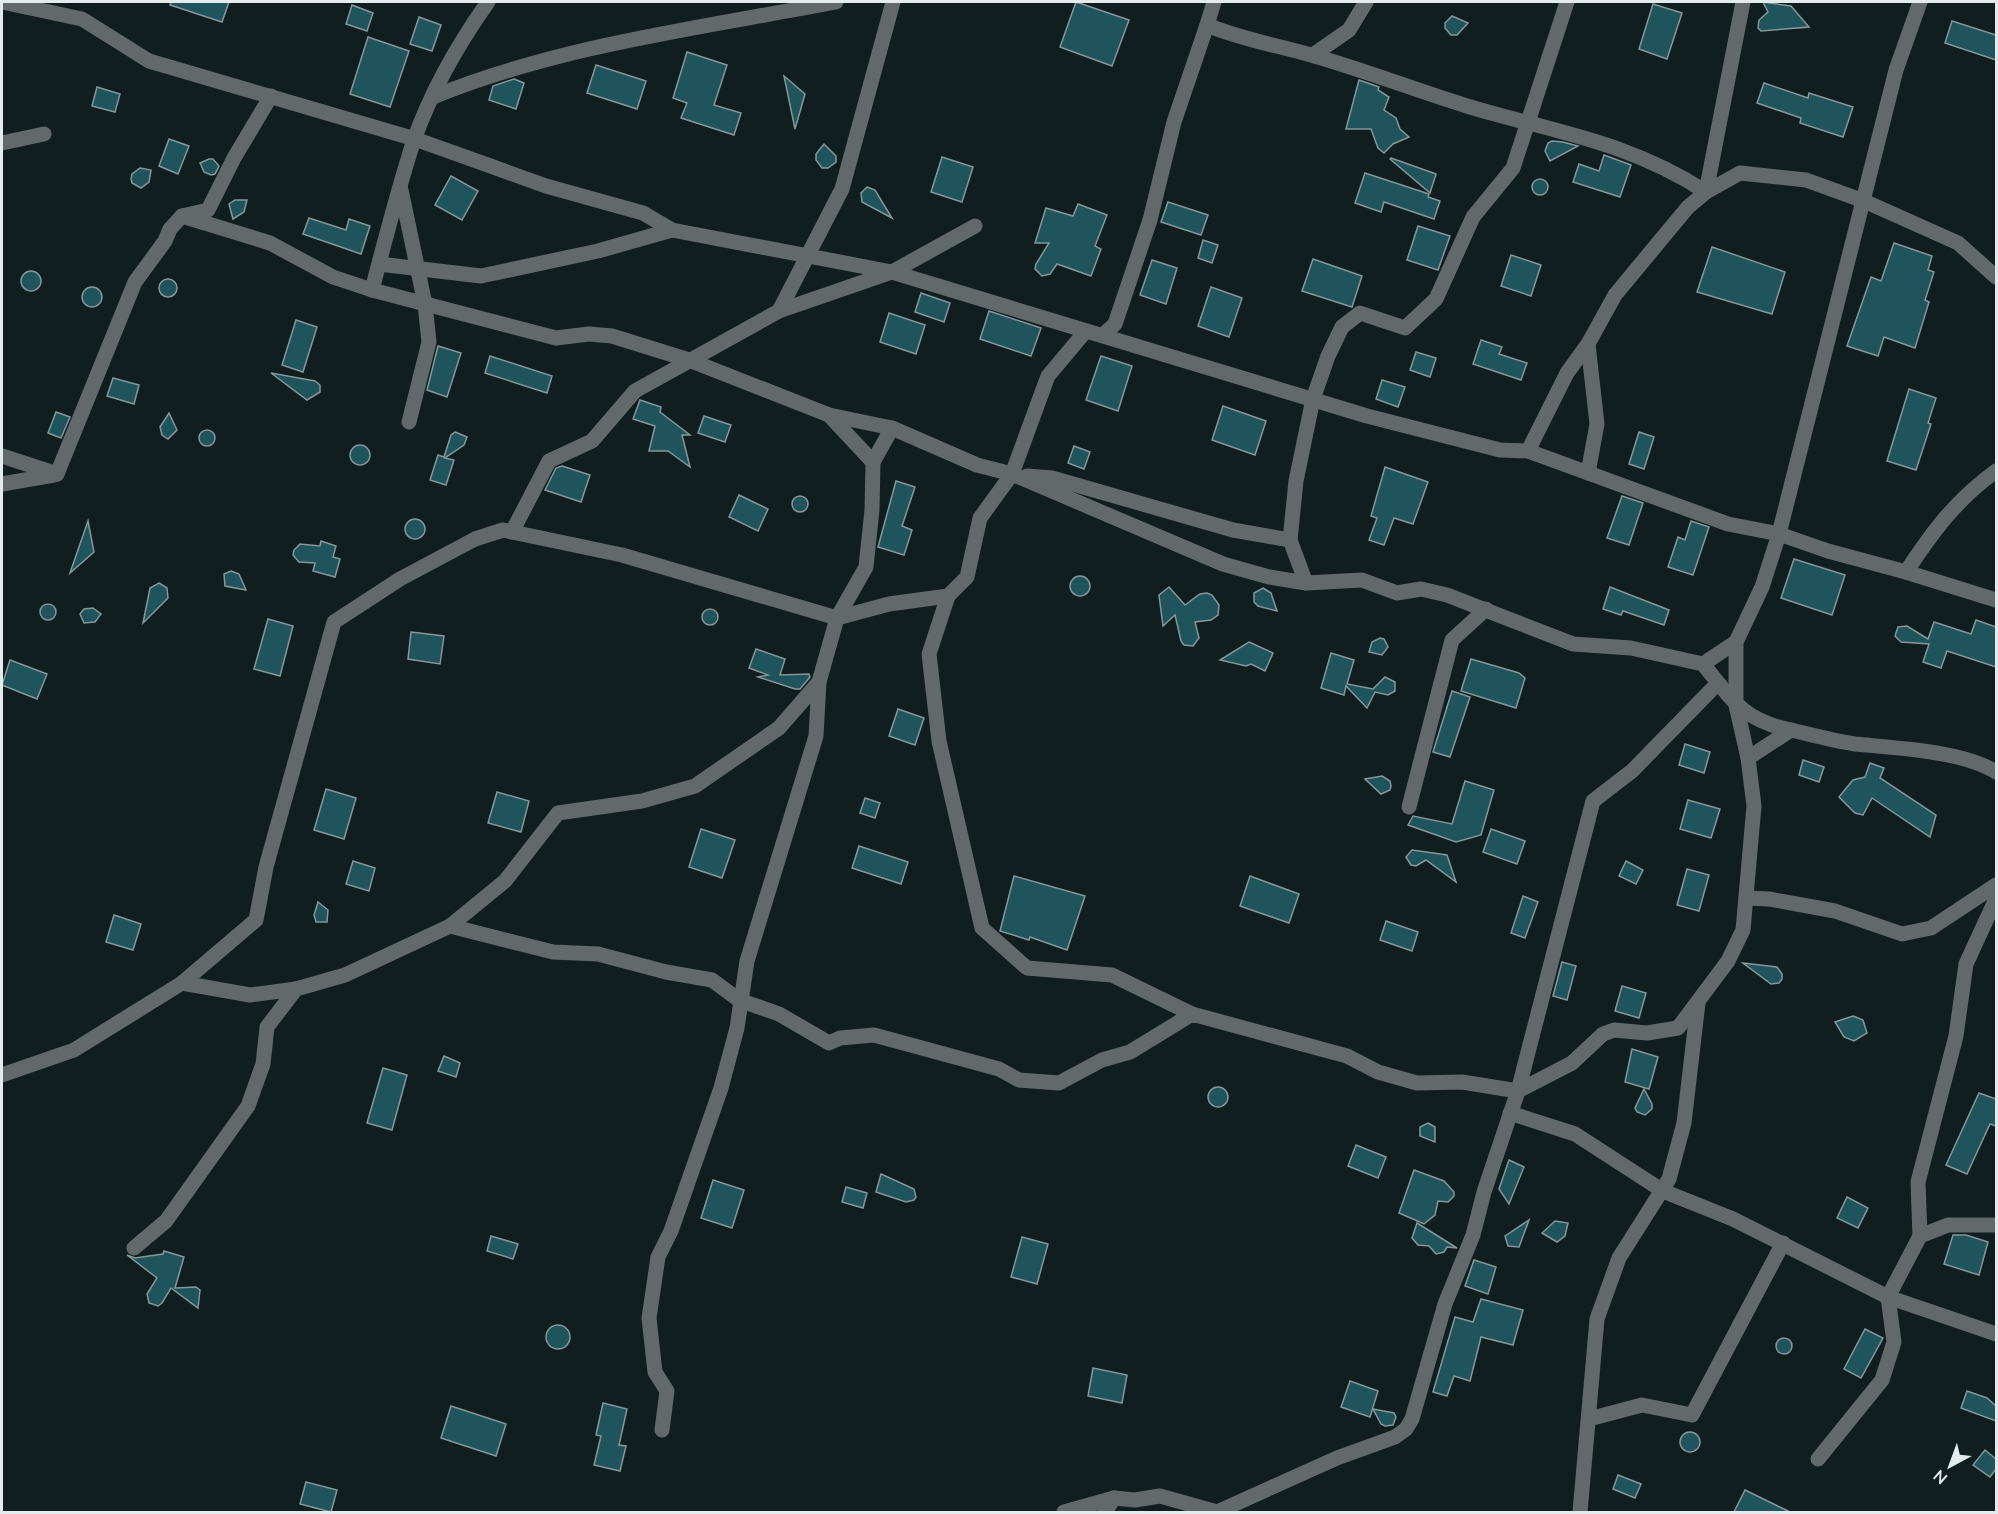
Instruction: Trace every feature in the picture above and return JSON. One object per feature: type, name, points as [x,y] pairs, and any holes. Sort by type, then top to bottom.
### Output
[{"type":"street","points":[[2,2],[82,19],[149,61],[414,139],[546,186],[643,213],[672,230],[892,272],[1085,332],[1104,334],[1313,399],[1500,450],[1528,451],[1728,524],[1779,534],[1828,551],[1996,600]]},
{"type":"street","points":[[372,290],[414,139],[433,97],[472,24],[488,2]]},
{"type":"street","points":[[433,97],[471,82],[621,40],[695,29],[836,2]]},
{"type":"street","points":[[779,311],[806,254],[842,189],[893,2]]},
{"type":"street","points":[[1104,334],[1114,324],[1150,219],[1174,122],[1214,2]]},
{"type":"street","points":[[1313,55],[1349,30],[1366,2]]},
{"type":"street","points":[[1306,583],[1290,540],[1296,481],[1313,399],[1328,356],[1342,327],[1360,313],[1405,328],[1436,299],[1473,217],[1513,168],[1567,2]]},
{"type":"street","points":[[1706,192],[1743,2]]},
{"type":"street","points":[[1085,332],[1048,376],[1012,474],[980,518],[968,577],[948,596],[929,654],[939,741],[982,928],[1026,969],[1112,975],[1192,1014],[1347,1056],[1378,1072],[1417,1083],[1462,1082],[1518,1091],[1572,1063],[1604,1034],[1614,1030],[1647,1033],[1678,1028],[1728,962],[1743,930],[1754,806],[1748,758],[1736,705],[1736,642],[1749,608],[1762,587],[1779,534],[1896,70],[1920,2]]},
{"type":"street","points":[[1207,25],[1225,33],[1313,55],[1468,106],[1618,147],[1672,170],[1706,192]]},
{"type":"street","points":[[57,474],[129,293],[165,241],[170,229],[182,216],[208,210],[234,158],[271,96]]},
{"type":"street","points":[[2,143],[44,134]]},
{"type":"street","points":[[1528,451],[1567,373],[1588,344],[1615,295],[1660,240],[1706,192],[1740,173],[1806,180],[1864,201],[1958,243],[1996,277]]},
{"type":"street","points":[[401,188],[425,304],[429,342],[409,422]]},
{"type":"street","points":[[182,216],[270,243],[333,277],[372,290],[556,338],[589,334],[612,336],[689,360],[829,415],[892,428],[977,465],[1012,474],[1223,564],[1269,577],[1306,583],[1362,580],[1397,593],[1421,589],[1447,595],[1573,644],[1631,648],[1703,664],[1736,705],[1767,726],[1854,744],[1888,746],[1983,764],[1996,772]]},
{"type":"street","points":[[512,532],[549,461],[592,441],[635,392],[779,311],[892,272],[975,226]]},
{"type":"street","points":[[379,264],[481,276],[598,251],[672,230]]},
{"type":"street","points":[[1588,344],[1597,424],[1588,473]]},
{"type":"street","points":[[829,415],[873,462]]},
{"type":"street","points":[[662,1430],[668,1391],[655,1372],[650,1318],[658,1257],[671,1231],[721,1088],[737,1029],[739,1000],[747,961],[816,736],[819,682],[837,618],[866,567],[872,510],[873,462],[892,428]]},
{"type":"street","points":[[2,456],[57,474]]},
{"type":"street","points":[[1906,572],[1940,522],[1973,487],[1996,471]]},
{"type":"street","points":[[2,484],[57,474]]},
{"type":"street","points":[[1012,474],[1052,478],[1233,530],[1290,540]]},
{"type":"street","points":[[2,1075],[74,1050],[182,983],[256,920],[266,867],[334,622],[400,579],[475,539],[503,530],[622,555],[837,618],[889,604],[948,596]]},
{"type":"street","points":[[1408,807],[1452,640],[1486,609]]},
{"type":"street","points":[[1703,664],[1736,642]]},
{"type":"street","points":[[182,983],[250,995],[296,989],[345,975],[450,926],[505,881],[558,813],[642,801],[695,786],[779,728],[819,682]]},
{"type":"street","points":[[1064,1512],[1114,1498],[1135,1500],[1160,1496],[1217,1512],[1337,1458],[1395,1437],[1406,1429],[1412,1419],[1445,1304],[1473,1235],[1518,1091],[1593,801],[1632,771],[1718,683]]},
{"type":"street","points":[[1748,758],[1791,730]]},
{"type":"street","points":[[1746,898],[1769,898],[1835,911],[1902,934],[1931,928],[1996,885]]},
{"type":"street","points":[[1818,1459],[1882,1380],[1894,1342],[1888,1297],[1920,1236],[1918,1182],[1956,1036],[1966,964],[1996,899]]},
{"type":"street","points":[[450,926],[553,952],[598,954],[666,972],[712,980],[739,1000],[779,1014],[829,1043],[840,1038],[874,1035],[999,1069],[1019,1080],[1037,1083],[1059,1083],[1102,1060],[1130,1052],[1192,1014]]},
{"type":"street","points":[[135,1248],[166,1221],[248,1106],[263,1064],[267,1027],[296,989]]},
{"type":"street","points":[[1580,1512],[1597,1319],[1619,1258],[1663,1191],[1684,1123],[1698,1003]]},
{"type":"street","points":[[1510,1113],[1575,1134],[1663,1191],[1783,1243],[1888,1297],[1996,1334]]},
{"type":"street","points":[[1920,1236],[1948,1225],[1996,1226]]},
{"type":"street","points":[[1589,1419],[1642,1405],[1692,1415],[1783,1243]]},
{"type":"street","points":[[1105,1512],[1114,1498]]},
{"type":"building","points":[[171,2],[229,2],[222,22],[170,5]]},
{"type":"building","points":[[1076,2],[1129,20],[1112,66],[1060,47]]},
{"type":"building","points":[[1763,2],[1791,6],[1809,27],[1761,31],[1758,28],[1759,20],[1768,12]]},
{"type":"building","points":[[1653,4],[1682,13],[1667,59],[1639,49]]},
{"type":"building","points":[[352,5],[373,13],[367,31],[346,24]]},
{"type":"building","points":[[1452,16],[1468,23],[1457,35],[1451,35],[1445,28],[1445,23]]},
{"type":"building","points":[[419,17],[441,25],[432,51],[410,44]]},
{"type":"building","points":[[1952,21],[1996,35],[1996,60],[1945,43]]},
{"type":"building","points":[[368,37],[409,51],[390,107],[350,94]]},
{"type":"building","points":[[687,52],[727,65],[714,105],[741,113],[734,135],[681,118],[687,103],[673,98]]},
{"type":"building","points":[[596,65],[646,81],[637,109],[587,93]]},
{"type":"building","points":[[784,76],[805,94],[795,129]]},
{"type":"building","points":[[514,79],[524,83],[516,109],[489,100],[493,86]]},
{"type":"building","points":[[1359,80],[1379,87],[1378,90],[1389,97],[1384,110],[1396,118],[1400,129],[1409,137],[1393,144],[1384,153],[1378,148],[1371,129],[1346,129]]},
{"type":"building","points":[[1764,83],[1808,98],[1809,93],[1853,107],[1843,137],[1800,123],[1801,118],[1757,103]]},
{"type":"building","points":[[97,87],[120,94],[115,112],[92,106]]},
{"type":"building","points":[[169,139],[189,146],[178,174],[159,166]]},
{"type":"building","points":[[1552,141],[1578,146],[1550,161],[1545,151],[1548,143]]},
{"type":"building","points":[[824,144],[836,156],[836,162],[828,168],[822,168],[816,160],[816,154]]},
{"type":"building","points":[[1604,155],[1631,165],[1620,197],[1573,182],[1579,164],[1599,171]]},
{"type":"building","points":[[942,157],[973,167],[962,202],[931,192]]},
{"type":"building","points":[[213,159],[219,166],[215,174],[204,172],[200,163]]},
{"type":"building","points":[[1390,159],[1436,174],[1430,193]]},
{"type":"building","points":[[140,168],[151,170],[149,182],[141,188],[132,183],[131,179],[132,174]]},
{"type":"building","points":[[1365,173],[1429,194],[1428,197],[1440,201],[1434,219],[1384,202],[1381,212],[1355,203]]},
{"type":"building","points":[[451,176],[478,191],[462,220],[435,205]]},
{"type":"building","points":[[1540,179],[1546,181],[1548,187],[1546,193],[1540,195],[1534,193],[1532,187],[1534,181]]},
{"type":"building","points":[[867,187],[875,190],[892,218],[862,202],[861,193]]},
{"type":"building","points":[[235,200],[247,200],[244,212],[233,219],[229,204]]},
{"type":"building","points":[[1168,202],[1208,215],[1201,235],[1161,222]]},
{"type":"building","points":[[1078,204],[1107,215],[1095,246],[1101,249],[1091,276],[1057,264],[1050,274],[1042,276],[1035,269],[1036,264],[1049,243],[1035,243],[1046,208],[1073,216]]},
{"type":"building","points":[[309,218],[346,230],[349,219],[370,226],[361,254],[303,234]]},
{"type":"building","points":[[1418,226],[1450,236],[1438,270],[1407,260]]},
{"type":"building","points":[[1203,240],[1218,245],[1212,263],[1198,258]]},
{"type":"building","points":[[1894,243],[1932,256],[1928,270],[1934,272],[1925,300],[1929,302],[1915,348],[1884,337],[1878,356],[1847,346],[1871,277],[1881,281]]},
{"type":"building","points":[[1712,247],[1785,272],[1772,314],[1697,292]]},
{"type":"building","points":[[1511,255],[1541,265],[1531,296],[1501,286]]},
{"type":"building","points":[[1313,259],[1362,276],[1352,307],[1302,291]]},
{"type":"building","points":[[1152,260],[1177,268],[1166,304],[1140,295]]},
{"type":"building","points":[[31,271],[38,274],[41,281],[38,288],[31,291],[24,288],[21,281],[24,274]]},
{"type":"building","points":[[168,279],[174,282],[177,288],[174,294],[168,297],[162,294],[159,288],[162,282]]},
{"type":"building","points":[[92,287],[99,290],[102,297],[99,304],[92,307],[85,304],[82,297],[85,290]]},
{"type":"building","points":[[1211,287],[1242,298],[1229,337],[1198,326]]},
{"type":"building","points":[[921,293],[950,303],[944,322],[915,312]]},
{"type":"building","points":[[989,311],[1041,328],[1031,356],[980,339]]},
{"type":"building","points":[[889,313],[925,325],[916,354],[880,342]]},
{"type":"building","points":[[296,320],[317,327],[303,372],[282,365]]},
{"type":"building","points":[[1481,340],[1502,347],[1499,354],[1527,363],[1521,380],[1473,364]]},
{"type":"building","points":[[438,346],[461,353],[447,397],[427,390]]},
{"type":"building","points":[[1416,352],[1436,358],[1430,377],[1410,370]]},
{"type":"building","points":[[490,356],[552,376],[547,393],[485,373]]},
{"type":"building","points":[[1101,356],[1132,366],[1118,411],[1086,400]]},
{"type":"building","points":[[271,373],[315,381],[320,385],[320,392],[307,400]]},
{"type":"building","points":[[113,378],[139,385],[134,404],[107,396]]},
{"type":"building","points":[[1382,380],[1405,387],[1398,407],[1376,399]]},
{"type":"building","points":[[1909,389],[1936,398],[1928,423],[1931,424],[1916,470],[1887,461]]},
{"type":"building","points":[[640,400],[661,407],[660,412],[690,435],[682,435],[690,467],[668,451],[649,451],[655,426],[633,419]]},
{"type":"building","points":[[1223,406],[1266,421],[1255,455],[1212,440]]},
{"type":"building","points":[[56,412],[70,417],[61,438],[48,433]]},
{"type":"building","points":[[169,413],[177,430],[168,439],[162,435],[160,427]]},
{"type":"building","points":[[704,416],[731,425],[725,442],[698,433]]},
{"type":"building","points":[[204,430],[210,430],[215,438],[213,444],[204,446],[199,441],[199,435]]},
{"type":"building","points":[[455,432],[467,437],[464,445],[445,458],[454,460],[446,485],[430,480],[438,455],[444,457],[451,435]]},
{"type":"building","points":[[1639,432],[1654,437],[1644,469],[1629,464]]},
{"type":"building","points":[[360,445],[367,448],[370,455],[367,462],[360,465],[353,462],[350,455],[353,448]]},
{"type":"building","points":[[1074,446],[1090,452],[1084,469],[1068,463]]},
{"type":"building","points":[[562,466],[590,475],[581,502],[545,490],[556,468]]},
{"type":"building","points":[[1385,467],[1428,482],[1413,524],[1394,518],[1384,545],[1369,540],[1377,518],[1371,516]]},
{"type":"building","points":[[896,481],[915,487],[902,526],[912,530],[904,555],[878,547]]},
{"type":"building","points":[[739,495],[768,509],[758,531],[729,517]]},
{"type":"building","points":[[800,496],[806,498],[808,504],[806,510],[800,512],[794,510],[792,504],[794,498]]},
{"type":"building","points":[[1622,496],[1643,503],[1629,545],[1607,538]]},
{"type":"building","points":[[415,519],[422,522],[425,529],[422,536],[415,539],[408,536],[405,529],[408,522]]},
{"type":"building","points":[[88,521],[94,552],[70,573]]},
{"type":"building","points":[[1691,521],[1709,527],[1693,575],[1668,567],[1678,537],[1685,540]]},
{"type":"building","points":[[321,541],[336,546],[333,557],[340,559],[335,577],[313,571],[315,563],[299,562],[293,555],[294,550],[300,544],[320,546]]},
{"type":"building","points":[[1794,559],[1845,575],[1832,615],[1781,598]]},
{"type":"building","points":[[231,571],[239,574],[246,590],[225,586],[224,574]]},
{"type":"building","points":[[1080,576],[1087,579],[1090,586],[1087,593],[1080,596],[1073,593],[1070,586],[1073,579]]},
{"type":"building","points":[[159,583],[167,588],[168,598],[143,623],[150,588]]},
{"type":"building","points":[[1169,587],[1185,605],[1200,594],[1207,593],[1212,595],[1219,605],[1218,615],[1211,620],[1195,622],[1199,638],[1193,646],[1184,645],[1181,641],[1175,615],[1163,626],[1159,595]]},
{"type":"building","points":[[1610,587],[1669,610],[1664,625],[1623,611],[1621,615],[1603,609]]},
{"type":"building","points":[[1263,588],[1271,593],[1277,611],[1258,606],[1254,602],[1254,593]]},
{"type":"building","points":[[48,604],[54,606],[56,612],[54,618],[48,620],[42,618],[40,612],[42,606]]},
{"type":"building","points":[[93,608],[101,614],[95,622],[84,623],[80,614],[84,609]]},
{"type":"building","points":[[707,609],[713,609],[718,617],[716,623],[707,625],[702,620],[702,614]]},
{"type":"building","points":[[268,619],[293,626],[280,676],[254,669]]},
{"type":"building","points":[[1976,620],[1996,627],[1996,667],[1947,651],[1941,668],[1923,662],[1929,644],[1901,642],[1895,636],[1898,627],[1907,626],[1928,639],[1934,622],[1971,634]]},
{"type":"building","points":[[411,632],[444,636],[440,664],[408,659]]},
{"type":"building","points":[[1380,638],[1384,639],[1388,647],[1382,655],[1369,652],[1372,642]]},
{"type":"building","points":[[1249,642],[1273,653],[1265,671],[1251,664],[1246,666],[1220,660]]},
{"type":"building","points":[[756,649],[785,659],[780,675],[809,674],[810,677],[800,689],[795,689],[758,677],[768,675],[749,668]]},
{"type":"building","points":[[1331,653],[1354,660],[1347,684],[1373,689],[1385,677],[1395,682],[1395,691],[1388,695],[1375,692],[1367,708],[1346,686],[1344,695],[1321,688]]},
{"type":"building","points":[[1471,659],[1519,673],[1525,678],[1516,708],[1461,691]]},
{"type":"building","points":[[10,660],[47,674],[37,699],[2,685]]},
{"type":"building","points":[[1452,691],[1470,697],[1450,757],[1433,752]]},
{"type":"building","points":[[898,709],[924,718],[915,745],[889,736]]},
{"type":"building","points":[[1685,744],[1710,752],[1704,773],[1679,765]]},
{"type":"building","points":[[1803,760],[1824,767],[1819,782],[1799,775]]},
{"type":"building","points":[[1870,763],[1884,768],[1880,778],[1936,815],[1930,837],[1872,798],[1863,815],[1855,813],[1839,797],[1853,780],[1865,777]]},
{"type":"building","points":[[1382,776],[1390,781],[1391,786],[1390,790],[1381,794],[1365,779]]},
{"type":"building","points":[[1465,781],[1494,790],[1481,835],[1456,842],[1408,825],[1413,816],[1452,824]]},
{"type":"building","points":[[326,789],[356,798],[344,839],[314,830]]},
{"type":"building","points":[[497,792],[529,801],[521,832],[488,823]]},
{"type":"building","points":[[865,798],[880,803],[875,818],[860,813]]},
{"type":"building","points":[[1688,800],[1720,809],[1711,838],[1680,829]]},
{"type":"building","points":[[701,829],[735,840],[722,878],[689,867]]},
{"type":"building","points":[[1491,829],[1525,841],[1517,864],[1483,852]]},
{"type":"building","points":[[859,846],[908,862],[901,884],[852,868]]},
{"type":"building","points":[[1412,850],[1447,855],[1456,882],[1426,860],[1416,866],[1411,865],[1406,857]]},
{"type":"building","points":[[353,861],[375,868],[369,891],[346,884]]},
{"type":"building","points":[[1626,861],[1643,870],[1636,884],[1619,876]]},
{"type":"building","points":[[1687,869],[1709,875],[1699,911],[1677,905]]},
{"type":"building","points":[[1014,876],[1085,896],[1067,950],[1030,937],[1029,940],[1000,931]]},
{"type":"building","points":[[1250,876],[1299,894],[1289,923],[1240,906]]},
{"type":"building","points":[[1523,896],[1538,902],[1525,938],[1511,933]]},
{"type":"building","points":[[318,902],[328,910],[327,922],[316,922],[314,915]]},
{"type":"building","points":[[114,915],[141,924],[133,950],[106,942]]},
{"type":"building","points":[[1386,921],[1418,932],[1412,951],[1380,940]]},
{"type":"building","points":[[1562,962],[1576,966],[1567,1000],[1553,996]]},
{"type":"building","points":[[1743,963],[1777,967],[1782,974],[1782,979],[1779,983],[1771,984]]},
{"type":"building","points":[[1622,986],[1646,993],[1639,1018],[1615,1011]]},
{"type":"building","points":[[1853,1016],[1863,1020],[1867,1033],[1854,1041],[1844,1037],[1835,1022]]},
{"type":"building","points":[[1632,1049],[1658,1057],[1649,1089],[1625,1082]]},
{"type":"building","points":[[444,1056],[460,1063],[456,1077],[438,1071]]},
{"type":"building","points":[[383,1068],[407,1075],[392,1130],[367,1123]]},
{"type":"building","points":[[1218,1087],[1225,1090],[1228,1097],[1225,1104],[1218,1107],[1211,1104],[1208,1097],[1211,1090]]},
{"type":"building","points":[[1644,1089],[1652,1104],[1652,1109],[1645,1115],[1637,1112],[1635,1108]]},
{"type":"building","points":[[1979,1093],[1996,1099],[1996,1126],[1990,1124],[1967,1174],[1946,1165]]},
{"type":"building","points":[[1428,1123],[1435,1127],[1435,1142],[1420,1136],[1420,1127]]},
{"type":"building","points":[[1356,1145],[1386,1157],[1378,1178],[1348,1166]]},
{"type":"building","points":[[1509,1160],[1524,1167],[1509,1204],[1499,1189]]},
{"type":"building","points":[[1414,1170],[1444,1181],[1454,1192],[1454,1196],[1448,1202],[1438,1201],[1435,1215],[1424,1224],[1399,1213]]},
{"type":"building","points":[[881,1174],[914,1189],[916,1197],[914,1200],[906,1202],[876,1192]]},
{"type":"building","points":[[713,1180],[744,1190],[732,1228],[701,1218]]},
{"type":"building","points":[[846,1187],[867,1193],[863,1208],[842,1202]]},
{"type":"building","points":[[1847,1197],[1868,1208],[1858,1228],[1837,1218]]},
{"type":"building","points":[[1529,1220],[1519,1247],[1508,1246],[1505,1236]]},
{"type":"building","points":[[1555,1221],[1568,1223],[1565,1236],[1557,1242],[1542,1233]]},
{"type":"building","points":[[1417,1223],[1457,1248],[1447,1247],[1444,1252],[1436,1254],[1429,1246],[1418,1245],[1412,1238]]},
{"type":"building","points":[[1953,1235],[1966,1235],[1988,1242],[1979,1275],[1944,1264]]},
{"type":"building","points":[[491,1236],[518,1244],[513,1259],[487,1251]]},
{"type":"building","points":[[1022,1237],[1048,1244],[1037,1284],[1011,1277]]},
{"type":"building","points":[[164,1251],[184,1257],[175,1288],[196,1287],[200,1290],[198,1308],[171,1288],[158,1306],[149,1303],[147,1294],[157,1278],[127,1255],[135,1258],[163,1254]]},
{"type":"building","points":[[1474,1260],[1496,1267],[1488,1294],[1465,1286]]},
{"type":"building","points":[[1481,1299],[1523,1310],[1513,1345],[1481,1337],[1470,1381],[1454,1376],[1447,1396],[1433,1392],[1455,1317],[1473,1322]]},
{"type":"building","points":[[558,1325],[567,1328],[570,1337],[567,1346],[558,1349],[549,1346],[546,1337],[549,1328]]},
{"type":"building","points":[[1865,1329],[1883,1338],[1861,1378],[1844,1369]]},
{"type":"building","points":[[1781,1338],[1787,1338],[1792,1346],[1790,1352],[1781,1354],[1776,1349],[1776,1343]]},
{"type":"building","points":[[1093,1368],[1127,1375],[1122,1403],[1088,1396]]},
{"type":"building","points":[[1350,1381],[1378,1391],[1370,1417],[1341,1407]]},
{"type":"building","points":[[1967,1391],[1987,1398],[1996,1406],[1996,1421],[1961,1408]]},
{"type":"building","points":[[603,1403],[627,1409],[619,1445],[626,1446],[620,1471],[594,1465],[601,1436],[596,1435]]},
{"type":"building","points":[[451,1406],[506,1424],[496,1456],[441,1438]]},
{"type":"building","points":[[1373,1409],[1394,1413],[1396,1417],[1393,1425],[1381,1424]]},
{"type":"building","points":[[1690,1432],[1697,1435],[1700,1442],[1697,1449],[1690,1452],[1683,1449],[1680,1442],[1683,1435]]},
{"type":"building","points":[[1985,1450],[1996,1459],[1996,1469],[1990,1477],[1973,1465]]},
{"type":"building","points":[[1618,1475],[1641,1484],[1635,1498],[1613,1489]]},
{"type":"building","points":[[306,1482],[337,1490],[331,1512],[300,1504]]},
{"type":"building","points":[[1745,1490],[1790,1512],[1734,1512]]}]
